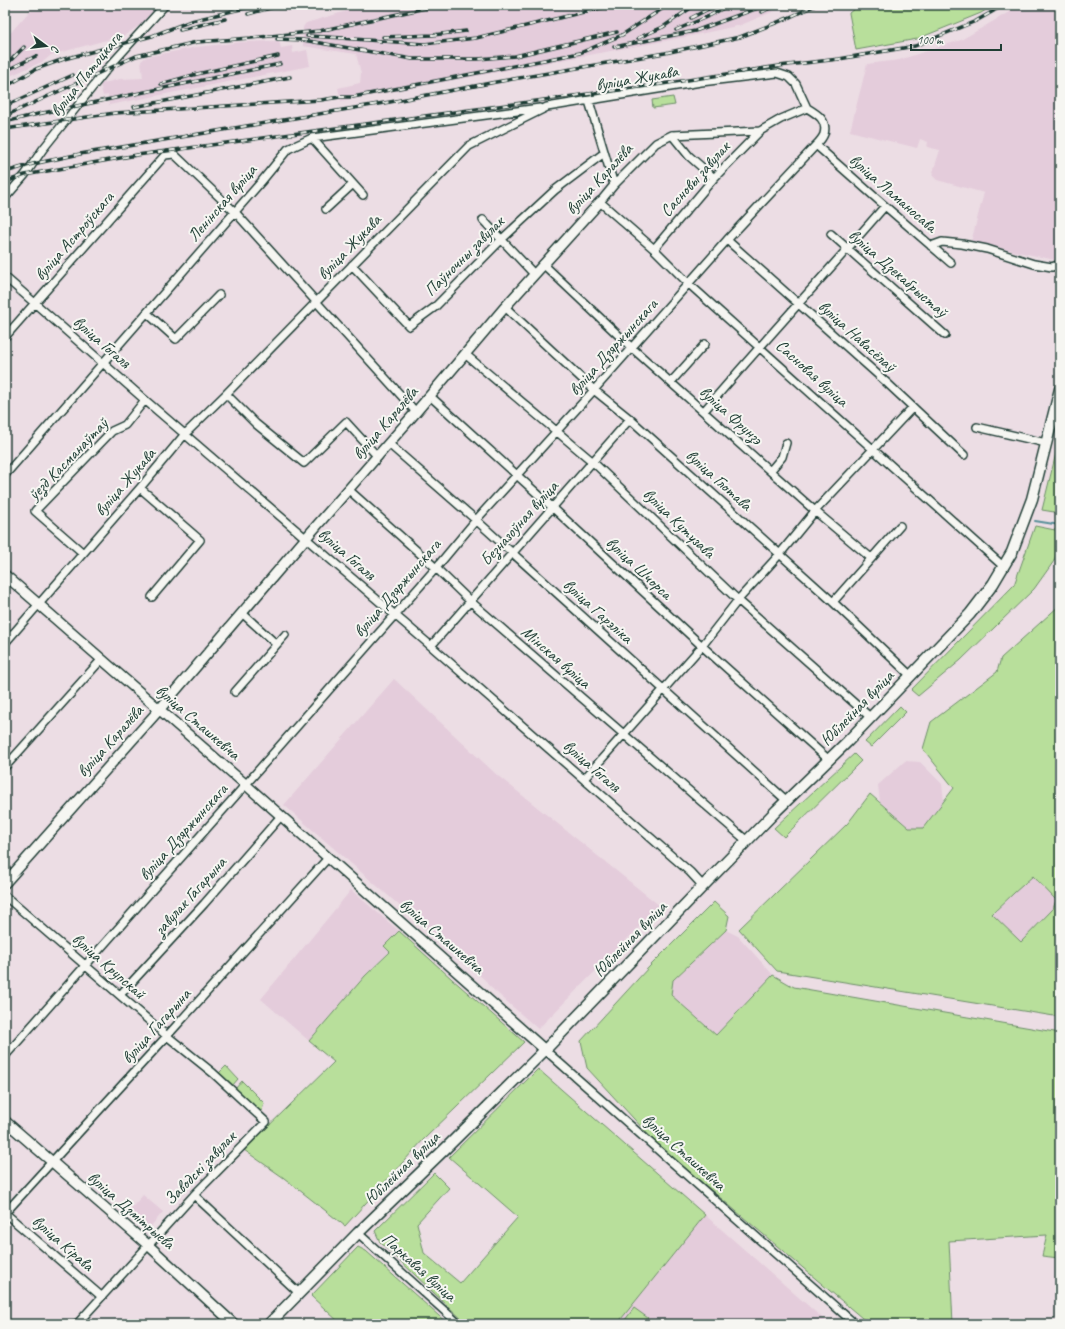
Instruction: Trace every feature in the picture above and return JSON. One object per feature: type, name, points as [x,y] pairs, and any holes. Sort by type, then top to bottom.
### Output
[{"type":"main road","name":"Юбілейная вуліца","points":[[269,1324],[358,1233],[545,1050],[703,886],[911,676],[970,614],[994,584],[1012,552],[1030,504],[1060,389]]},
{"type":"street","name":"вуліца Патоцкага","points":[[5,198],[25,175],[107,69],[163,6]]},
{"type":"street","name":"вуліца Жукава","points":[[5,643],[185,434],[469,146],[547,108],[701,82],[777,73],[789,77],[796,84],[807,108]]},
{"type":"street","points":[[589,101],[614,185]]},
{"type":"street","name":"Ленінская вуліца","points":[[5,475],[235,212],[288,149],[312,138],[547,108]]},
{"type":"street","points":[[807,108],[819,115],[824,122],[824,134],[816,145]]},
{"type":"street","name":"вуліца Каралёва","points":[[5,883],[159,710],[534,274],[614,185],[656,143],[672,135],[760,131],[781,119],[807,108]]},
{"type":"street","name":"Сасновы завулак","points":[[654,249],[714,178],[760,131]]},
{"type":"street","points":[[672,135],[689,156],[714,178]]},
{"type":"street","points":[[312,138],[363,195]]},
{"type":"street","name":"вуліца Ламаносава","points":[[816,145],[951,263]]},
{"type":"street","name":"вуліца Дзяржынскага","points":[[5,1056],[436,568],[516,475],[690,284],[728,240],[816,145]]},
{"type":"street","name":"Паўночны завулак","points":[[352,265],[409,326],[436,307],[501,240],[555,190],[604,153]]},
{"type":"street","name":"вуліца Астроўскага","points":[[5,337],[165,155],[174,154],[235,212]]},
{"type":"street","points":[[326,209],[353,184]]},
{"type":"street","name":"Сасновая вуліца","points":[[600,202],[654,249],[690,284],[1004,567]]},
{"type":"street","points":[[704,411],[759,346],[848,249],[885,206]]},
{"type":"street","points":[[235,212],[416,412]]},
{"type":"street","points":[[483,220],[534,274]]},
{"type":"street","name":"вуліца Дзекабрыстаў","points":[[831,234],[945,335]]},
{"type":"street","name":"вуліца Навасёлаў","points":[[728,240],[886,382],[912,408],[964,455]]},
{"type":"street","points":[[931,246],[942,242],[962,244],[986,249],[1034,264],[1052,267],[1060,264]]},
{"type":"street","name":"вуліца Фрунзэ","points":[[543,264],[632,348],[815,511],[871,558]]},
{"type":"street","name":"вуліца Гогаля","points":[[5,277],[145,400],[584,779],[690,872],[703,886]]},
{"type":"street","points":[[146,313],[176,339],[219,295]]},
{"type":"street","name":"вуліца Глотава","points":[[505,307],[594,390],[630,419],[779,555],[833,602],[911,676]]},
{"type":"street","points":[[671,382],[705,344]]},
{"type":"street","name":"вуліца Кутузава","points":[[465,354],[594,462],[738,600],[870,717]]},
{"type":"street","points":[[226,394],[256,424],[304,463],[346,422],[378,456]]},
{"type":"street","name":"вуліца Шчорса","points":[[430,396],[828,760]]},
{"type":"street","name":"ўезд Касманаўтаў","points":[[83,553],[35,511],[112,431],[124,425],[145,400]]},
{"type":"street","points":[[584,779],[624,736],[702,646],[738,600],[779,555],[815,511],[912,408]]},
{"type":"street","name":"Безназоўная вуліца","points":[[431,646],[594,462],[630,419]]},
{"type":"street","points":[[977,427],[1046,443]]},
{"type":"street","name":"вуліца Фрунзэ","points":[[770,470],[782,457],[786,443]]},
{"type":"street","name":"вуліца Гарэліка","points":[[389,444],[476,520],[787,801]]},
{"type":"street","points":[[140,488],[200,540],[152,597]]},
{"type":"street","name":"Мінская вуліца","points":[[349,490],[436,568],[470,601],[747,841]]},
{"type":"street","points":[[833,602],[900,526]]},
{"type":"street","name":"вуліца Сташкевіча","points":[[5,575],[101,660],[246,784],[855,1324]]},
{"type":"street","points":[[242,613],[276,644]]},
{"type":"street","points":[[235,692],[285,635]]},
{"type":"street","points":[[5,767],[101,660]]},
{"type":"street","name":"завулак Гагарына","points":[[120,995],[204,904],[281,816]]},
{"type":"street","name":"вуліца Гагарына","points":[[5,1213],[328,858]]},
{"type":"street","name":"вуліца Крупскай","points":[[5,896],[167,1036],[213,1073],[266,1122]]},
{"type":"street","name":"вуліца Дзмітрыева","points":[[5,1121],[148,1245],[234,1324]]},
{"type":"street","name":"Заводскі завулак","points":[[77,1324],[194,1195],[266,1122]]},
{"type":"street","points":[[194,1195],[300,1293]]},
{"type":"street","name":"вуліца Кірава","points":[[5,1213],[101,1296]]},
{"type":"street","name":"Паркавая вуліца","points":[[358,1233],[459,1324]]},
{"type":"shaded area","points":[[35,5],[146,5],[153,11],[140,25],[125,35],[51,55],[44,61],[5,78],[5,39]]},
{"type":"shaded area","points":[[359,5],[789,5],[741,25],[686,37],[341,101],[338,88],[360,83],[361,73],[356,54],[303,46],[303,27],[306,23],[357,8]]},
{"type":"shaded area","points":[[1021,5],[1060,5],[1060,239],[1055,260],[971,242],[984,193],[937,180],[932,175],[940,150],[927,147],[928,142],[920,139],[917,148],[850,131],[867,64],[899,60],[961,40]]},
{"type":"shaded area","points":[[279,41],[281,48],[292,46],[293,53],[307,50],[310,66],[109,105],[108,95],[103,96],[100,84],[120,79],[143,78],[141,61],[146,57],[197,47],[242,42]]},
{"type":"shaded area","points":[[394,679],[497,775],[660,906],[538,1029],[488,985],[485,980],[284,805]]},
{"type":"shaded area","points":[[905,761],[920,762],[942,784],[944,801],[923,828],[909,828],[880,802],[878,785]]},
{"type":"shaded area","points":[[1033,876],[1057,900],[1053,909],[1021,943],[992,915]]},
{"type":"shaded area","points":[[351,890],[399,931],[384,946],[390,951],[365,976],[309,1041],[261,999]]},
{"type":"shaded area","points":[[726,930],[738,936],[773,975],[716,1035],[671,996],[673,980]]},
{"type":"shaded area","points":[[143,1195],[163,1212],[146,1232],[126,1214]]},
{"type":"shaded area","points":[[705,1215],[829,1324],[617,1324]]},
{"type":"green space","points":[[859,5],[994,5],[981,13],[917,39],[856,50],[849,13]]},
{"type":"green space","points":[[673,97],[675,105],[653,108],[652,100]]},
{"type":"green space","points":[[1060,437],[1060,513],[1042,510]]},
{"type":"green space","points":[[1035,526],[1060,531],[1060,542],[1054,561],[1034,589],[961,660],[918,696],[911,690],[1014,585]]},
{"type":"green space","points":[[1060,605],[1060,1017],[777,971],[739,929],[848,823],[870,794],[909,828],[923,828],[954,788],[923,749],[931,722],[997,672],[1001,658]],"holes":[[[1033,876],[1056,900],[1053,909],[1021,942],[992,914]]]},
{"type":"green space","points":[[900,706],[906,712],[871,747],[865,742]]},
{"type":"green space","points":[[854,754],[861,761],[784,837],[774,828]]},
{"type":"green space","points":[[714,902],[729,916],[726,930],[673,980],[671,995],[716,1035],[773,975],[794,987],[1060,1033],[1059,1258],[1042,1256],[1047,1235],[949,1241],[953,1324],[869,1324],[657,1144],[587,1068],[581,1041],[649,967]]},
{"type":"green space","points":[[399,931],[524,1042],[424,1139],[345,1226],[284,1178],[244,1150],[334,1062],[309,1041],[365,976],[390,952],[384,946]]},
{"type":"green space","points":[[226,1066],[238,1079],[232,1086],[219,1073]]},
{"type":"green space","points":[[538,1069],[705,1215],[617,1324],[467,1324],[380,1242],[375,1231],[434,1173],[449,1188],[417,1223],[424,1253],[460,1283],[518,1217],[449,1157]]},
{"type":"green space","points":[[242,1081],[264,1103],[261,1114],[235,1089]]},
{"type":"green space","points":[[358,1247],[366,1251],[448,1324],[341,1324],[311,1296]]},
{"type":"green space","points":[[634,1308],[648,1318],[643,1324],[622,1324]]},
{"type":"waterway","points":[[1035,521],[1060,525]]},
{"type":"railway","points":[[5,87],[36,69],[64,59],[152,36],[191,21],[257,5]]},
{"type":"railway","points":[[248,14],[281,5]]},
{"type":"railway","points":[[5,116],[136,56],[197,42],[319,31],[435,6],[449,5]]},
{"type":"railway","points":[[339,38],[424,44],[476,38],[613,5]]},
{"type":"railway","points":[[5,129],[115,113],[353,97],[580,53],[622,35],[668,5]]},
{"type":"railway","points":[[638,38],[663,27],[695,5]]},
{"type":"railway","points":[[691,18],[716,5]]},
{"type":"railway","points":[[676,30],[709,16],[729,5]]},
{"type":"railway","points":[[614,47],[695,31],[766,5]]},
{"type":"railway","points":[[762,12],[776,5]]},
{"type":"railway","points":[[5,172],[33,164],[80,154],[390,102],[665,53],[740,37],[816,5]]},
{"type":"railway","points":[[5,182],[25,175],[137,155],[662,84],[779,66],[839,59],[915,46],[976,21],[1004,5]]},
{"type":"railway","points":[[180,30],[225,19]]},
{"type":"railway","points":[[383,37],[433,35],[466,31]]},
{"type":"railway","points":[[277,39],[303,40],[412,59],[478,59],[515,56],[617,32]]},
{"type":"railway","points":[[307,36],[345,38]]},
{"type":"railway","points":[[5,66],[24,47]]},
{"type":"railway","points":[[5,71],[36,56]]},
{"type":"railway","points":[[161,84],[197,74],[278,56]]},
{"type":"railway","points":[[5,122],[280,64]]},
{"type":"railway","points":[[5,106],[73,75]]},
{"type":"railway","points":[[134,107],[290,77]]}]
